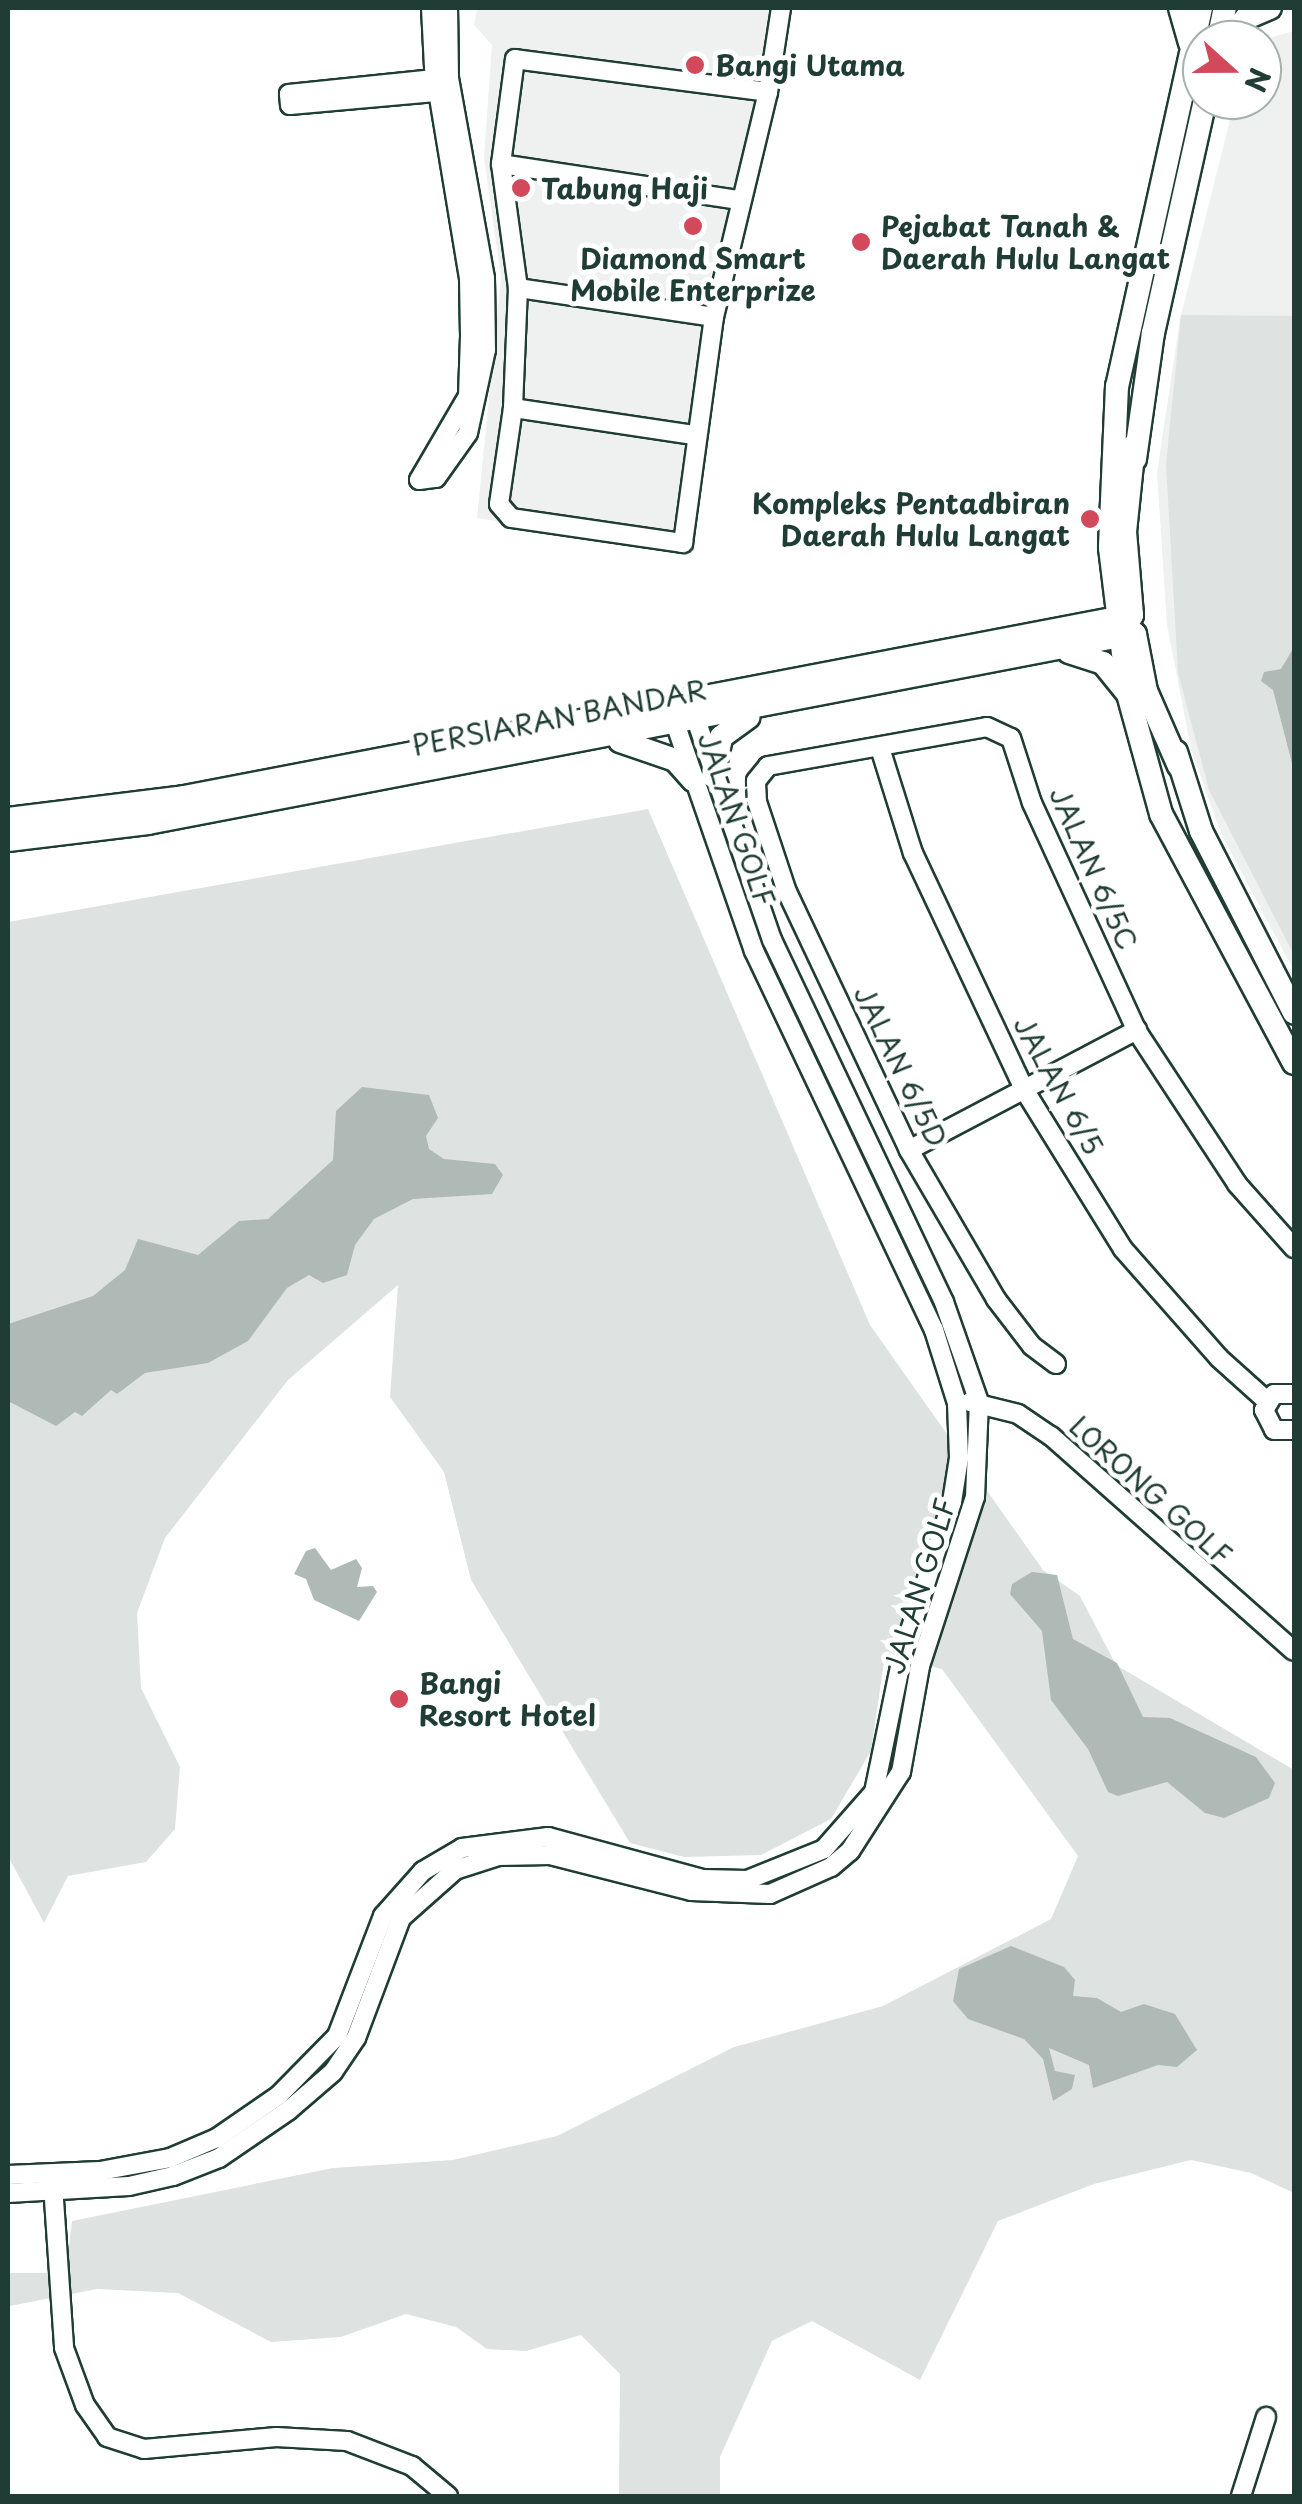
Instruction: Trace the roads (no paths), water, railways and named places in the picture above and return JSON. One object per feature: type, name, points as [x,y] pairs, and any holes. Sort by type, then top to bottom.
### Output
[{"type":"main road","points":[[1244,20],[1270,8]]},
{"type":"main road","points":[[1128,694],[1103,664],[1053,642],[1100,599],[1110,548],[1117,386],[1182,96]]},
{"type":"main road","points":[[1201,120],[1134,445],[1125,532],[1122,627],[1179,766],[1201,832],[1294,1013]]},
{"type":"main road","points":[[1117,386],[1132,378],[1151,288],[1168,270]]},
{"type":"main road","points":[[1134,445],[1142,590],[1179,766]]},
{"type":"main road","points":[[1110,548],[1128,694],[1161,814],[1294,1063]]},
{"type":"main road","name":"PERSIARAN BANDAR","points":[[8,840],[148,824],[604,739],[765,708],[1122,627]]},
{"type":"main road","name":"PERSIARAN BANDAR","points":[[8,819],[184,797],[830,672],[1053,642]]},
{"type":"main road","points":[[545,726],[594,728],[686,721],[830,672]]},
{"type":"main road","points":[[604,739],[666,755],[703,778],[720,737],[765,708]]},
{"type":"street","points":[[431,8],[477,287],[483,379],[473,420],[436,478],[419,480],[468,396],[477,287]]},
{"type":"street","points":[[444,85],[448,8]]},
{"type":"street","points":[[768,92],[516,58],[500,164],[518,288],[513,408],[498,504],[512,518],[683,544],[693,435],[714,317],[768,92],[780,8]]},
{"type":"street","points":[[444,85],[290,105],[289,94],[444,85]]},
{"type":"street","points":[[500,164],[740,200]]},
{"type":"street","points":[[477,287],[518,288],[714,317]]},
{"type":"street","points":[[513,408],[693,435]]},
{"type":"street","name":"JALAN GOLF","points":[[8,2175],[171,2167],[217,2138],[319,2061],[345,2022],[383,1916],[412,1882],[449,1854],[486,1842],[548,1837],[704,1879],[747,1880],[790,1867],[844,1833],[874,1792],[885,1762],[903,1652],[956,1483],[957,1403],[934,1330],[754,951],[686,721]]},
{"type":"street","name":"JALAN 6/5C","points":[[880,748],[987,727],[1000,730],[1018,752],[1032,803],[1136,1030],[1237,1184],[1294,1248]]},
{"type":"street","name":"JALAN 6/5D","points":[[880,748],[768,766],[756,780],[757,802],[786,892],[910,1150],[996,1299],[1032,1346],[1056,1364]]},
{"type":"street","name":"JALAN 6/5","points":[[880,748],[913,853],[1025,1091],[1123,1248],[1219,1358],[1267,1401],[1270,1427],[1294,1430]]},
{"type":"street","name":"JALAN GOLF","points":[[8,2194],[54,2193],[236,2148],[333,2072],[364,2021],[393,1931],[418,1898],[455,1870],[498,1856],[550,1855],[690,1891],[760,1896],[797,1884],[850,1851],[901,1772],[920,1666],[976,1497],[981,1440],[979,1402],[970,1368],[772,940],[703,778]]},
{"type":"street","points":[[754,951],[772,940]]},
{"type":"street","points":[[910,1150],[1136,1030]]},
{"type":"street","points":[[970,1368],[1021,1416],[995,1424],[981,1440]]},
{"type":"street","points":[[1267,1401],[1291,1388]]},
{"type":"street","name":"LORONG GOLF","points":[[957,1403],[979,1402],[1021,1416],[1294,1651]]},
{"type":"street","points":[[52,2174],[64,2348],[85,2404],[107,2437],[144,2449],[276,2437],[347,2441],[412,2466],[448,2496]]},
{"type":"street","points":[[1241,2496],[1266,2416]]},
{"type":"place","name":"Bangi Utama","points":[[695,65]]},
{"type":"place","name":"Tabung Haji","points":[[521,188]]},
{"type":"place","name":"Diamond Smart Mobile Enterprize","points":[[693,226]]},
{"type":"place","name":"Pejabat Tanah & Daerah Hulu Langat","points":[[861,242]]},
{"type":"place","name":"Kompleks Pentadbiran Daerah Hulu Langat","points":[[1090,519]]},
{"type":"place","name":"Bangi Resort Hotel","points":[[399,1699]]}]
